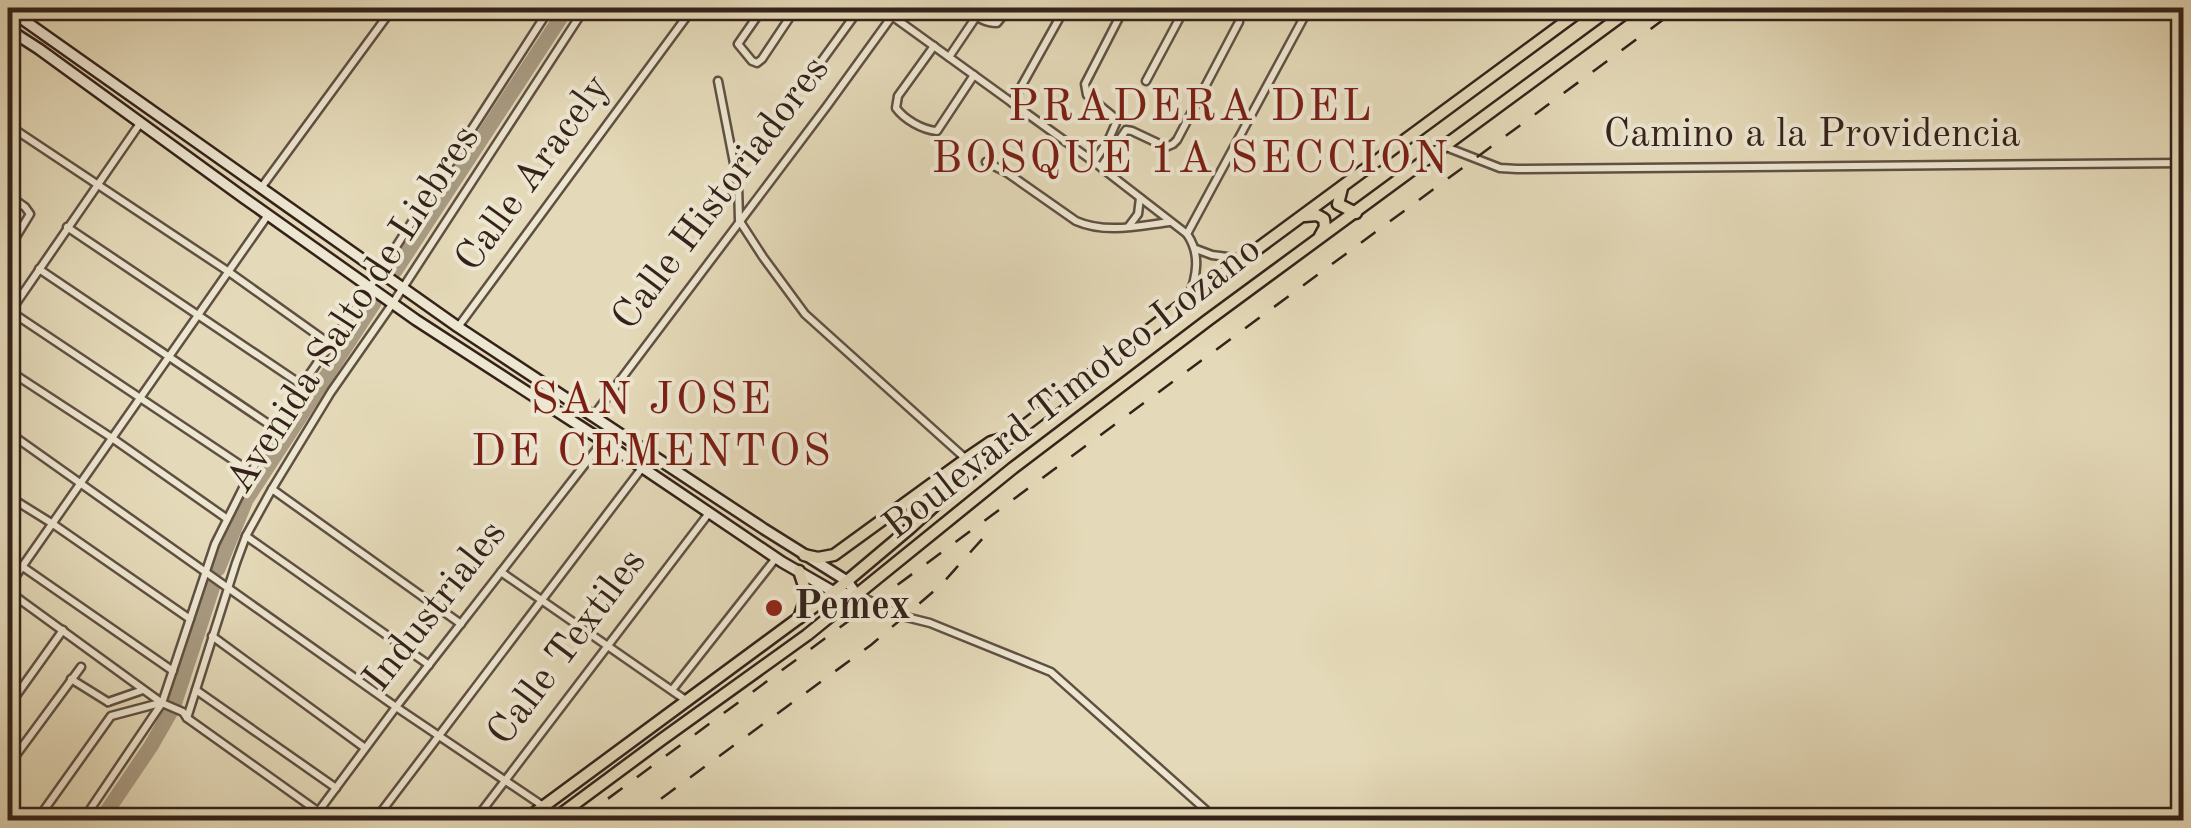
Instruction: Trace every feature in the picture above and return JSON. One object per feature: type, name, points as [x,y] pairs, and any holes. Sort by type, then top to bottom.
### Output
[{"type":"main road","name":"Boulevard Timoteo Lozano","points":[[525,820],[834,592],[1010,437],[1188,300],[1567,13],[1584,8]]},
{"type":"main road","name":"Boulevard Timoteo Lozano","points":[[553,820],[807,636],[1028,458],[1632,8]]},
{"type":"main road","points":[[9,13],[458,327],[847,581],[857,595]]},
{"type":"main road","points":[[8,28],[390,301],[776,558],[834,592],[857,595]]},
{"type":"main road","points":[[1342,187],[1338,204],[1356,212]]},
{"type":"main road","points":[[1302,216],[1324,219],[1325,227],[1317,241]]},
{"type":"main road","points":[[804,555],[834,556],[991,442],[1010,437]]},
{"type":"main road","points":[[799,572],[806,595],[799,618]]},
{"type":"street","points":[[260,188],[393,8]]},
{"type":"street","name":"Avenida Salto de Liebres","points":[[82,820],[165,704],[226,518],[251,472],[302,385],[382,273],[550,8]]},
{"type":"street","name":"Avenida Salto de Liebres","points":[[185,715],[246,536],[272,488],[390,301],[586,8]]},
{"type":"street","name":"Calle Aracely","points":[[458,327],[693,8]]},
{"type":"street","points":[[763,8],[738,44],[757,62],[796,8]]},
{"type":"street","points":[[810,77],[860,8]]},
{"type":"street","points":[[881,8],[1097,164],[1186,234],[1196,249],[1195,275],[1188,300]]},
{"type":"street","name":"Calle Historiadores","points":[[594,415],[898,8]]},
{"type":"street","points":[[966,8],[984,22],[998,23],[1009,8]]},
{"type":"street","points":[[1012,104],[1065,8]]},
{"type":"street","points":[[1097,164],[1116,123],[1114,116],[1087,96],[1084,84],[1124,8]]},
{"type":"street","points":[[1146,80],[1185,8]]},
{"type":"street","points":[[1097,164],[1126,130],[1166,146],[1176,140],[1240,22],[1240,8]]},
{"type":"street","points":[[1186,234],[1309,8]]},
{"type":"street","points":[[950,58],[976,16]]},
{"type":"street","points":[[934,46],[896,98],[898,112],[925,129],[937,130],[974,75]]},
{"type":"street","points":[[718,81],[738,184],[739,220],[804,314],[974,470]]},
{"type":"street","points":[[141,122],[9,313],[251,472]]},
{"type":"street","points":[[8,125],[330,344]]},
{"type":"street","name":"Camino a la Providencia","points":[[1444,147],[1500,168],[1518,169],[2184,163]]},
{"type":"street","points":[[986,162],[1076,221],[1102,229],[1171,222]]},
{"type":"street","points":[[8,196],[30,214],[8,250]]},
{"type":"street","points":[[1128,227],[1138,214],[1140,198]]},
{"type":"street","points":[[268,215],[8,589],[330,820]]},
{"type":"street","points":[[68,226],[302,385]]},
{"type":"street","points":[[1196,249],[1245,260]]},
{"type":"street","points":[[40,268],[276,429]]},
{"type":"street","points":[[8,370],[226,518]]},
{"type":"street","points":[[8,432],[544,807]]},
{"type":"street","name":"Industriales","points":[[318,812],[603,441]]},
{"type":"street","points":[[375,820],[642,468]]},
{"type":"street","points":[[272,488],[461,624]]},
{"type":"street","points":[[8,496],[190,619]]},
{"type":"street","name":"Calle Textiles","points":[[476,820],[709,513]]},
{"type":"street","points":[[246,536],[429,665]]},
{"type":"street","points":[[672,690],[776,558]]},
{"type":"street","points":[[23,567],[173,671]]},
{"type":"street","points":[[501,572],[687,701]]},
{"type":"street","points":[[857,595],[1051,672],[1217,820]]},
{"type":"street","points":[[8,615],[19,599]]},
{"type":"street","points":[[8,707],[63,630]]},
{"type":"street","points":[[212,636],[365,748]]},
{"type":"street","points":[[8,766],[82,667]]},
{"type":"street","points":[[71,680],[108,702],[144,690]]},
{"type":"street","points":[[196,690],[336,788]]},
{"type":"street","points":[[108,702],[110,716]]},
{"type":"street","points":[[37,820],[110,716],[165,704]]},
{"type":"waterway","points":[[395,271],[567,8]]},
{"type":"waterway","points":[[218,569],[246,500],[374,303]]},
{"type":"waterway","points":[[174,705],[214,583]]},
{"type":"waterway","points":[[101,820],[171,711]]},
{"type":"railway","points":[[579,820],[1679,8]]},
{"type":"railway","points":[[632,820],[871,645],[941,585],[995,528]]},
{"type":"place","name":"Pemex","points":[[774,608]]},
{"type":"district","name":"PRADERA DEL BOSQUE 1A SECCION","points":[[1191,134]]},
{"type":"district","name":"SAN JOSE DE CEMENTOS","points":[[652,427]]}]
